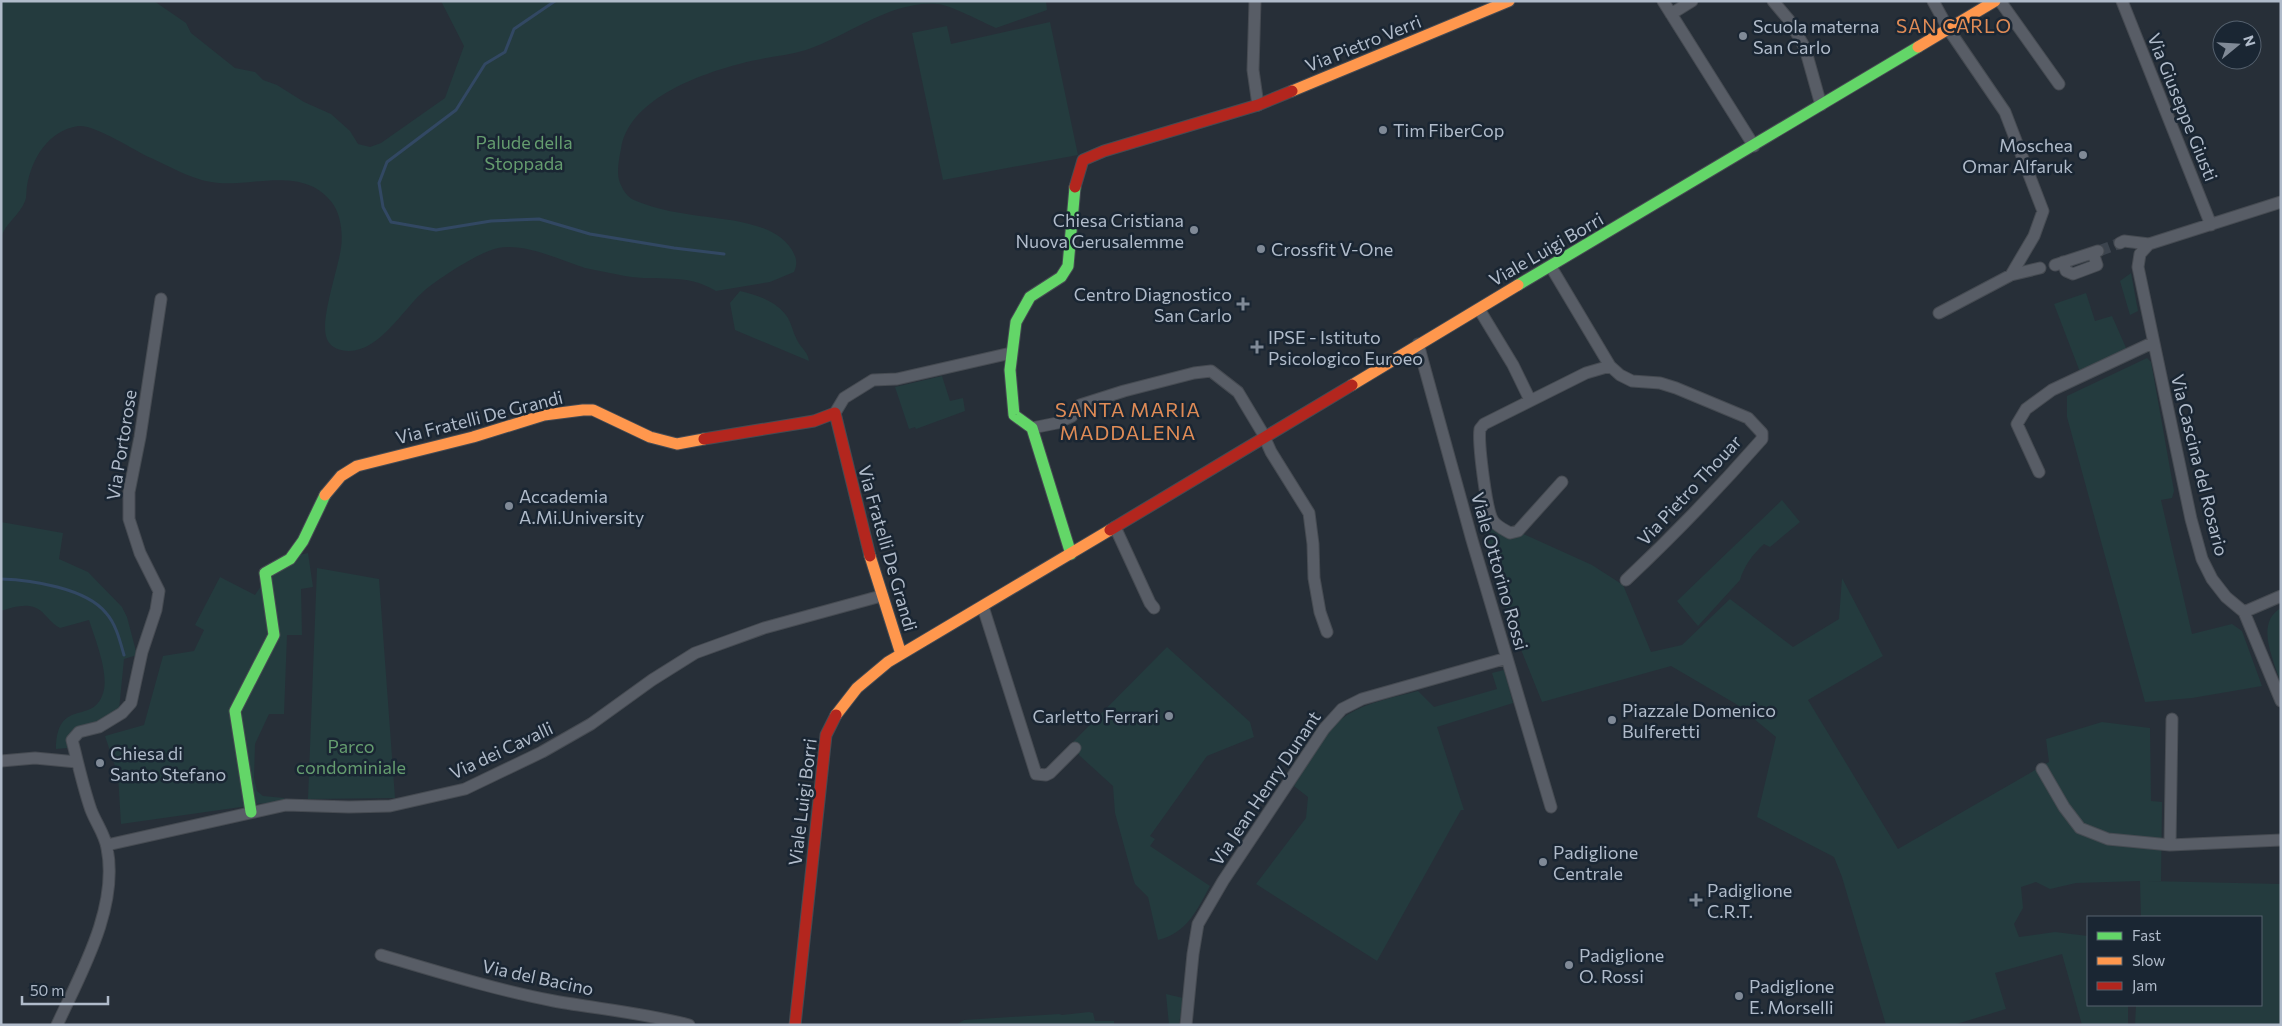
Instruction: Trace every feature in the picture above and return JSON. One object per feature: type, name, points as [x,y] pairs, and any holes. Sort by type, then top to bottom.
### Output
[{"type":"street","points":[[1255,1],[1253,70],[1258,105]]},
{"type":"street","name":"Via Pietro Verri","points":[[1011,353],[1020,311],[1031,296],[1064,276],[1068,266],[1078,171],[1083,160],[1104,150],[1258,105],[1509,1]]},
{"type":"street","points":[[1663,1],[1754,146]]},
{"type":"street","points":[[1672,14],[1692,1]]},
{"type":"street","points":[[1773,1],[1789,20],[1805,48],[1821,105]]},
{"type":"street","points":[[1933,1],[1949,30],[2004,112],[2043,211],[2034,236],[2011,275]]},
{"type":"street","name":"Viale Luigi Borri","points":[[795,1025],[826,735],[836,712],[858,685],[901,654],[1265,439],[1418,344],[1551,267],[1995,1]]},
{"type":"street","points":[[2000,1],[2060,84]]},
{"type":"street","name":"Via Giuseppe Giusti","points":[[2122,1],[2211,225]]},
{"type":"street","points":[[2120,243],[2124,241],[2149,244],[2280,206]]},
{"type":"street","name":"Via Cascina del Rosario","points":[[2149,244],[2140,254],[2138,267],[2152,343],[2202,559],[2226,598],[2244,612]]},
{"type":"street","points":[[2059,263],[2096,252]]},
{"type":"street","name":"Via Pietro Thouar","points":[[1551,267],[1610,366],[1620,375],[1632,381],[1660,383],[1676,388],[1748,418],[1762,433],[1762,439],[1723,483],[1664,545],[1626,580]]},
{"type":"street","points":[[1939,312],[2011,275],[2040,268]]},
{"type":"street","name":"Via Portorose","points":[[58,1025],[95,941],[108,889],[110,864],[107,846],[91,810],[72,740],[79,732],[100,727],[122,713],[130,703],[142,652],[156,610],[159,591],[140,553],[129,520],[129,492],[140,437],[161,298]]},
{"type":"street","points":[[1479,309],[1513,365],[1530,400]]},
{"type":"street","points":[[2039,472],[2017,424],[2026,409],[2052,390],[2152,343]]},
{"type":"street","name":"Viale Ottorino Rossi","points":[[1418,344],[1551,807]]},
{"type":"street","points":[[835,412],[844,398],[873,380],[896,379],[1011,353],[1009,387],[1014,415],[1032,428],[1071,554]]},
{"type":"street","points":[[1562,482],[1518,531],[1510,533],[1493,522],[1484,486],[1480,429],[1484,424],[1530,400],[1586,373],[1610,366]]},
{"type":"street","points":[[1032,428],[1057,423],[1072,416],[1080,405],[1124,391],[1194,373],[1211,371],[1238,392],[1309,512],[1313,544],[1314,578],[1320,612],[1326,632]]},
{"type":"street","name":"Via Fratelli De Grandi","points":[[251,812],[235,711],[274,635],[265,574],[290,558],[303,541],[323,497],[341,476],[357,466],[472,437],[544,416],[593,410],[650,438],[677,444],[814,421],[835,412],[859,519],[881,596],[901,654]]},
{"type":"street","points":[[1116,527],[1154,608]]},
{"type":"street","name":"Via dei Cavalli","points":[[107,846],[286,805],[349,808],[390,806],[465,789],[542,752],[587,727],[652,680],[695,653],[764,628],[881,596]]},
{"type":"street","points":[[2281,596],[2244,612],[2281,701]]},
{"type":"street","points":[[983,607],[1036,774],[1046,775],[1050,773],[1075,748]]},
{"type":"street","name":"Via Jean Henry Dunant","points":[[1186,1025],[1198,924],[1223,882],[1324,729],[1342,709],[1362,699],[1507,658]]},
{"type":"street","points":[[2170,845],[2172,719]]},
{"type":"street","points":[[1,761],[35,758],[77,762]]},
{"type":"street","points":[[2042,769],[2064,807],[2080,828],[2108,838],[2170,845],[2281,840]]},
{"type":"street","name":"Via del Bacino","points":[[382,955],[499,990],[658,1017],[689,1025]]},
{"type":"green space","name":"Palude della Stoppada","points":[[1,1],[154,1],[186,23],[191,33],[235,68],[255,72],[263,80],[277,85],[304,102],[331,114],[350,131],[358,144],[370,147],[381,143],[445,98],[464,46],[441,1],[1046,1],[1047,10],[996,28],[943,5],[920,4],[903,8],[886,13],[806,50],[751,61],[692,80],[654,101],[638,115],[627,131],[619,162],[619,179],[627,195],[639,202],[663,210],[744,223],[774,233],[786,242],[794,254],[796,267],[794,272],[770,282],[716,291],[705,285],[683,279],[625,276],[585,268],[531,250],[509,247],[498,248],[471,260],[440,279],[425,290],[391,327],[371,344],[349,351],[337,349],[331,345],[327,340],[325,328],[328,305],[341,248],[340,219],[333,204],[321,192],[307,184],[275,180],[226,183],[203,180],[143,154],[104,133],[85,126],[78,126],[58,134],[43,147],[29,176],[26,199],[23,206],[6,228],[1,238]]},
{"type":"green space","points":[[1050,22],[1078,155],[943,180],[912,33],[947,26],[951,44]]},
{"type":"green space","points":[[2131,273],[2138,311],[2130,315],[2120,281]]},
{"type":"green space","points":[[740,291],[767,300],[784,312],[809,361],[735,330],[730,303]]},
{"type":"green space","points":[[2086,293],[2095,321],[2112,316],[2127,350],[2080,372],[2054,304]]},
{"type":"green space","points":[[2147,358],[2151,362],[2174,491],[2172,498],[2161,500],[2192,634],[2232,624],[2242,631],[2262,686],[2192,698],[2145,702],[2067,417],[2067,396]]},
{"type":"green space","points":[[942,376],[950,401],[963,398],[965,411],[916,429],[915,427],[909,429],[895,387]]},
{"type":"green space","points":[[1782,500],[1800,522],[1770,547],[1764,544],[1760,548],[1746,565],[1740,580],[1698,626],[1677,601]]},
{"type":"green space","points":[[1,522],[63,533],[59,559],[88,572],[122,607],[127,617],[137,655],[124,659],[119,710],[99,723],[76,727],[67,737],[67,748],[56,749],[58,733],[62,723],[68,717],[90,709],[97,704],[102,696],[105,679],[98,647],[89,620],[60,628],[40,611],[30,606],[19,606],[1,611]]},
{"type":"green space","points":[[1492,526],[1521,533],[1592,565],[1623,585],[1651,652],[1682,645],[1730,599],[1793,647],[1839,619],[1842,578],[1883,656],[1808,700],[1898,849],[2049,762],[2046,739],[2102,722],[2150,728],[2151,801],[2162,802],[2161,881],[2148,881],[2281,884],[2281,1024],[2135,1025],[2136,1006],[2262,1006],[2262,916],[2141,916],[2140,881],[2076,883],[2050,889],[2036,882],[2021,887],[2023,908],[2014,924],[2019,937],[2055,932],[2087,936],[2087,1006],[2128,1006],[2128,1025],[2082,1025],[2062,954],[1995,973],[2006,1009],[1953,1025],[1886,1025],[1842,877],[1834,857],[1757,817],[1776,737],[1736,704],[1671,666],[1542,702],[1508,617],[1484,530]]},
{"type":"green space","points":[[308,553],[313,587],[301,589],[302,635],[287,635],[284,714],[269,714],[255,744],[254,778],[257,791],[263,796],[284,798],[284,802],[255,804],[238,712],[276,635],[268,580],[299,555]]},
{"type":"green space","name":"Parco condominiale","points":[[317,568],[379,579],[395,798],[308,799]]},
{"type":"green space","points":[[220,577],[255,595],[263,583],[271,634],[238,699],[248,806],[121,824],[118,775],[105,736],[144,725],[163,656],[194,651],[204,630],[195,625]]},
{"type":"green space","points":[[2281,608],[2280,681],[2270,652],[2267,632],[2273,614]]},
{"type":"green space","points":[[1167,647],[1250,722],[1254,737],[1207,756],[1150,836],[1155,839],[1150,846],[1210,886],[1195,912],[1184,926],[1168,937],[1158,940],[1148,897],[1135,884],[1133,878],[1115,813],[1113,786],[1080,756],[1071,744]]},
{"type":"green space","points":[[1504,670],[1513,703],[1437,727],[1464,810],[1461,810],[1377,961],[1256,884],[1306,818],[1308,797],[1294,786],[1317,747],[1338,721],[1355,710],[1382,700],[1418,691],[1434,707],[1497,689],[1492,673]]},
{"type":"green space","points":[[1166,994],[1183,998],[1179,1025],[1169,1025]]},
{"type":"green space","points":[[1093,1013],[1095,1021],[1114,1021],[1114,1025],[956,1025],[964,1020]]},
{"type":"waterway","points":[[555,1],[514,29],[505,52],[485,64],[456,110],[387,162],[379,183],[383,207],[391,222],[436,230],[491,221],[539,219],[590,234],[724,254]]},
{"type":"waterway","points":[[1,579],[27,581],[57,587],[85,597],[97,604],[112,622],[124,655]]},
{"type":"tunnel","points":[[2099,251],[2120,243]]},
{"type":"traffic: fast","points":[[1518,285],[1918,47]]},
{"type":"traffic: fast","points":[[1071,554],[1032,428],[1014,415],[1010,370],[1016,322],[1030,297],[1061,277],[1068,266],[1075,187]]},
{"type":"traffic: fast","points":[[251,812],[235,711],[274,635],[265,573],[290,559],[303,541],[325,495]]},
{"type":"traffic: slow","points":[[1292,91],[1509,1]]},
{"type":"traffic: slow","points":[[1918,47],[1995,1]]},
{"type":"traffic: slow","points":[[1352,385],[1518,285]]},
{"type":"traffic: slow","points":[[325,495],[341,476],[357,466],[473,437],[544,415],[593,410],[650,437],[677,444],[704,439]]},
{"type":"traffic: slow","points":[[836,715],[857,688],[888,662],[1110,530]]},
{"type":"traffic: slow","points":[[870,556],[901,654]]},
{"type":"traffic: jam","points":[[1075,187],[1083,160],[1104,151],[1258,105],[1292,91]]},
{"type":"traffic: jam","points":[[1110,530],[1352,385]]},
{"type":"traffic: jam","points":[[704,439],[814,421],[835,413],[870,556]]},
{"type":"traffic: jam","points":[[795,1025],[826,735],[836,715]]},
{"type":"place","name":"Scuola materna San Carlo","points":[[1743,36]]},
{"type":"place","name":"Tim FiberCop","points":[[1383,130]]},
{"type":"place","name":"Moschea Omar Alfaruk","points":[[2083,155]]},
{"type":"place","name":"Chiesa Cristiana Nuova Gerusalemme","points":[[1194,230]]},
{"type":"place","name":"Crossfit V-One","points":[[1261,249]]},
{"type":"place","name":"Centro Diagnostico San Carlo","points":[[1243,304]]},
{"type":"place","name":"IPSE - Istituto Psicologico Euroeo","points":[[1257,347]]},
{"type":"place","name":"Accademia A.Mi.University","points":[[509,506]]},
{"type":"place","name":"Carletto Ferrari","points":[[1169,716]]},
{"type":"place","name":"Piazzale Domenico Bulferetti","points":[[1612,720]]},
{"type":"place","name":"Chiesa di Santo Stefano","points":[[100,763]]},
{"type":"place","name":"Padiglione Centrale","points":[[1543,862]]},
{"type":"place","name":"Padiglione C.R.T.","points":[[1696,900]]},
{"type":"place","name":"Padiglione O. Rossi","points":[[1569,965]]},
{"type":"place","name":"Padiglione E. Morselli","points":[[1739,996]]},
{"type":"district","name":"SAN CARLO","points":[[1954,25]]},
{"type":"district","name":"SANTA MARIA MADDALENA","points":[[1128,420]]}]
